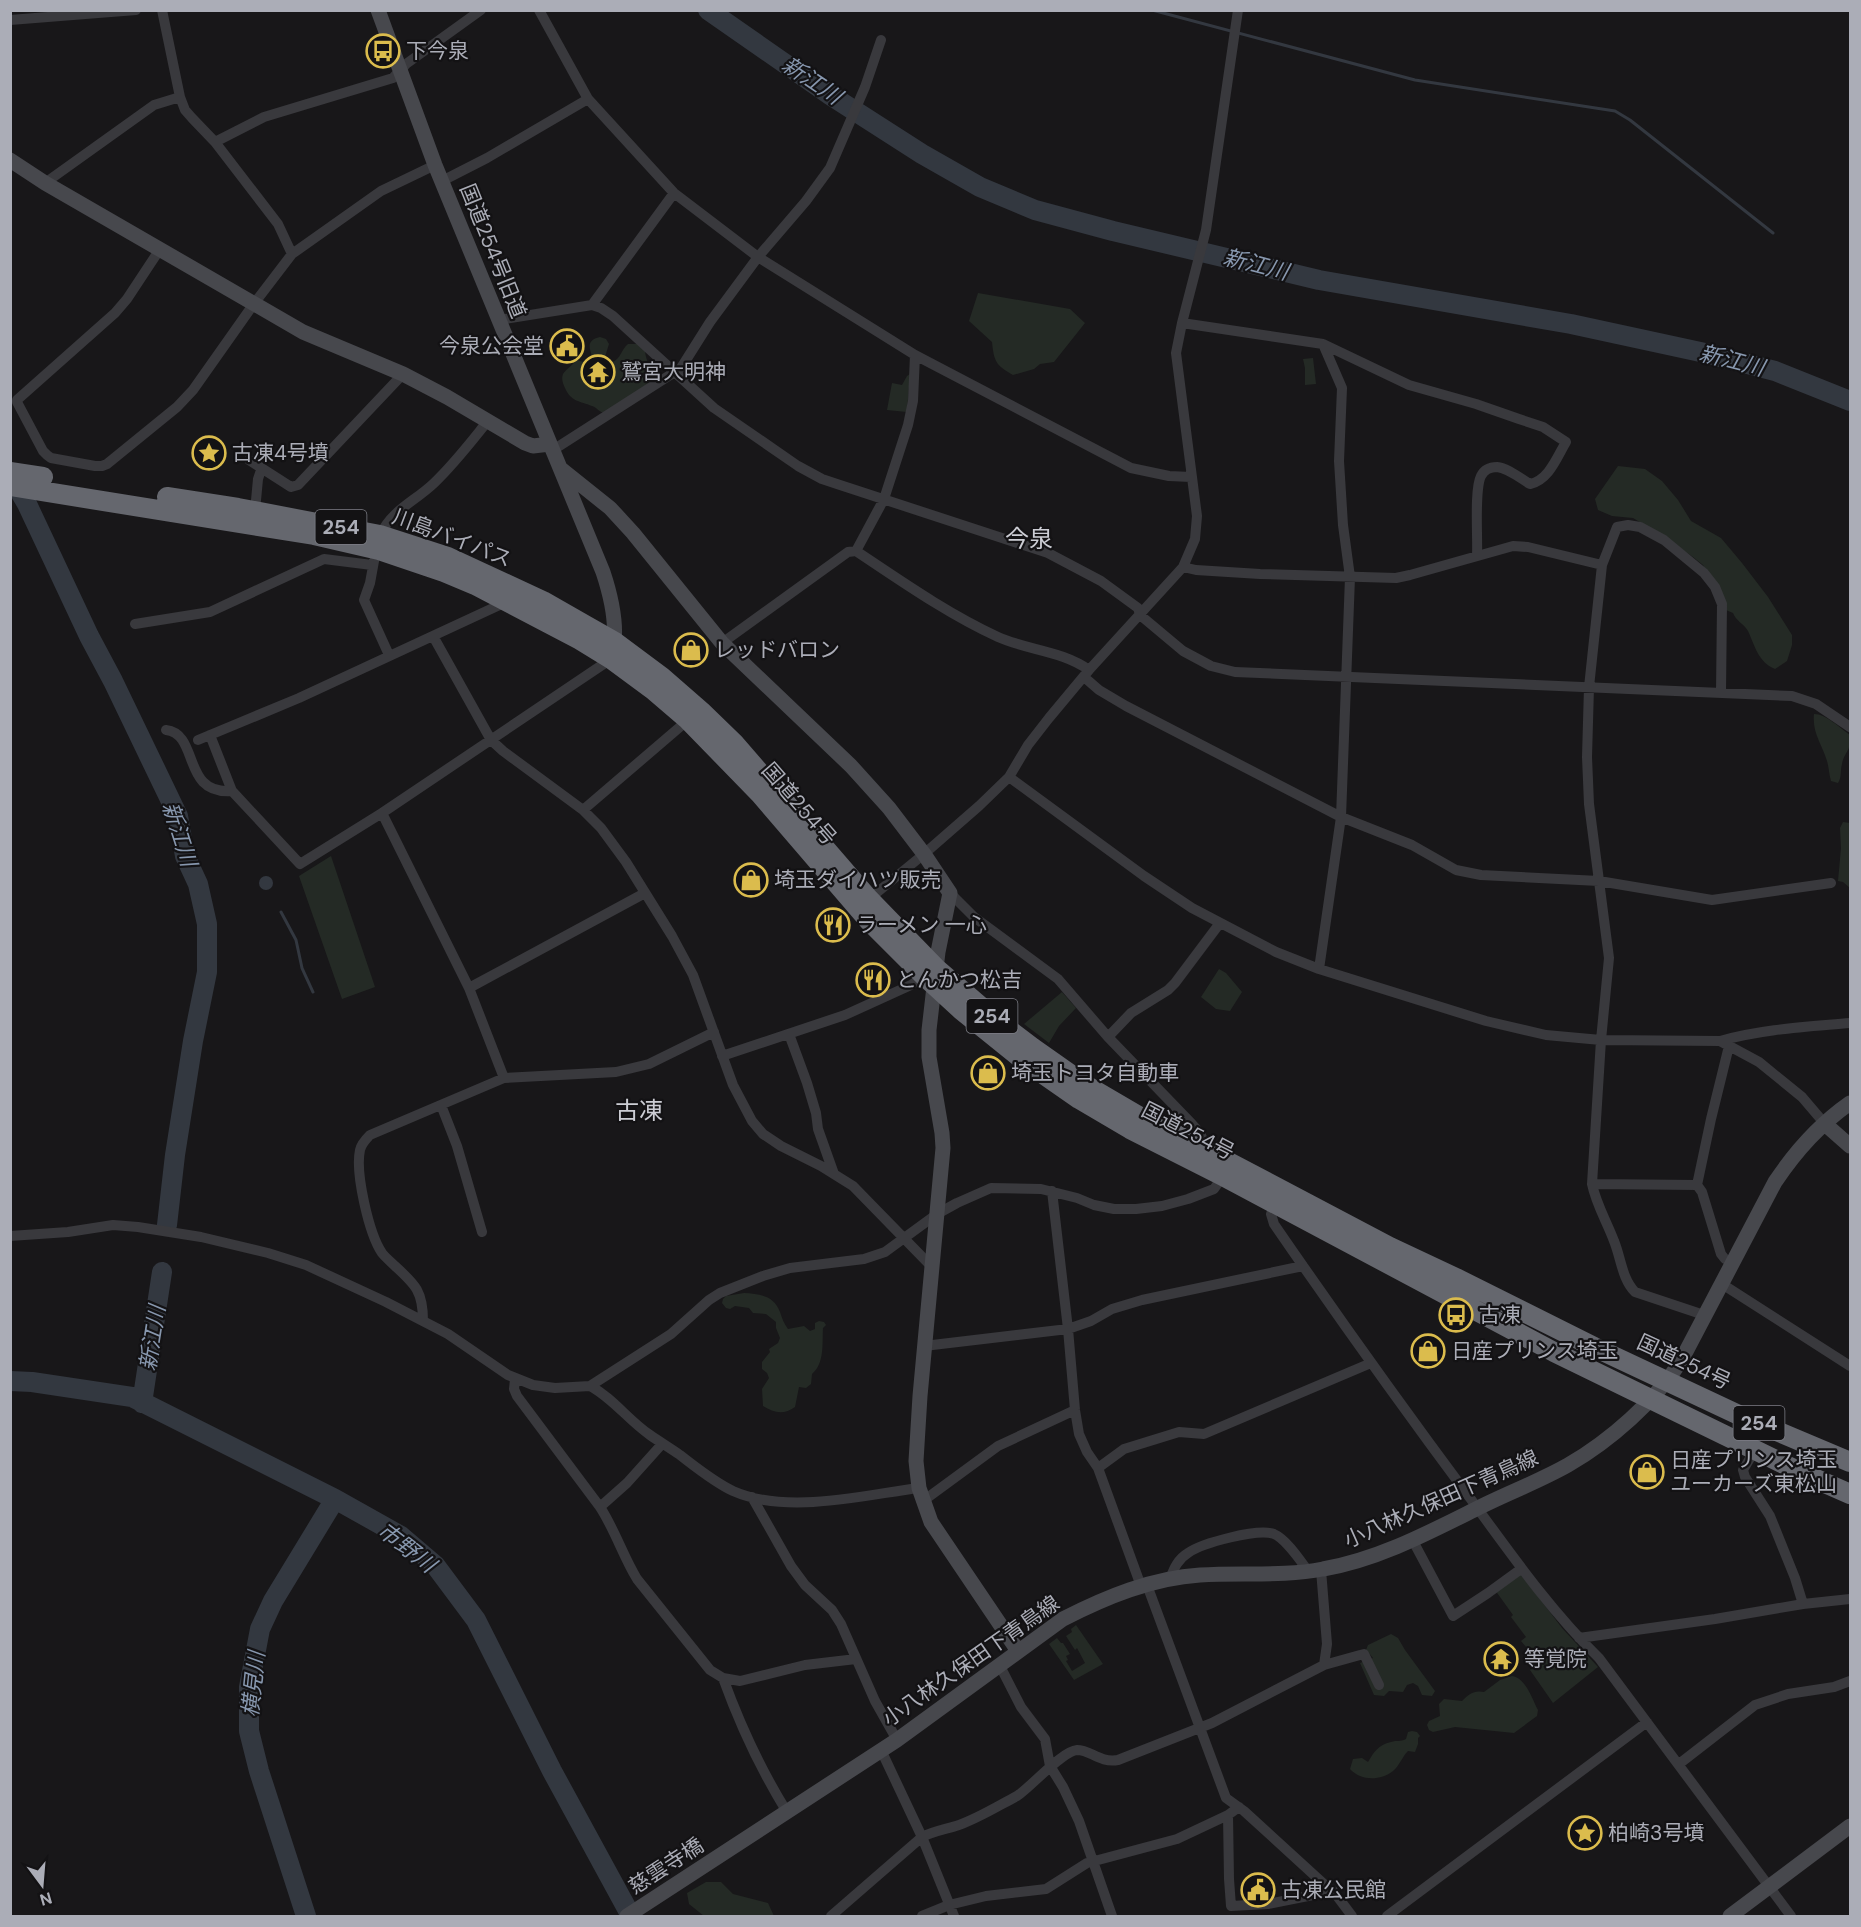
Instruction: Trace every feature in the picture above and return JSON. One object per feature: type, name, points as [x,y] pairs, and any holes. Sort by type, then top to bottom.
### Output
[{"type":"highway","name":"川島バイパス","points":[[10,472],[50,485],[314,535],[377,550],[448,558],[543,601],[613,651]]},
{"type":"highway","name":"川島バイパス","points":[[10,486],[50,485],[255,511],[444,572],[580,640],[613,651]]},
{"type":"highway","name":"国道254号","points":[[613,651],[688,720],[760,794],[869,921],[932,977],[1068,1073],[1140,1117],[1390,1247],[1668,1382],[1741,1416],[1851,1462]]},
{"type":"highway","name":"国道254号","points":[[613,651],[662,677],[701,711],[735,744],[961,1010],[1023,1060],[1079,1099],[1130,1129],[1554,1352],[1851,1494]]},
{"type":"street","points":[[10,20],[136,10]]},
{"type":"street","points":[[162,10],[180,97],[185,110],[215,142],[278,224],[292,254]]},
{"type":"street","name":"国道254号旧道","points":[[378,10],[435,165],[609,591],[613,612],[613,651]]},
{"type":"street","points":[[215,142],[264,117],[393,78],[406,64],[481,10]]},
{"type":"street","points":[[539,10],[588,99],[674,194],[758,257],[915,355],[1131,468],[1169,476],[1191,477]]},
{"type":"street","points":[[869,899],[924,854],[1009,777],[1028,745],[1086,674],[1183,567],[1195,539],[1197,516],[1176,353],[1205,236],[1238,10]]},
{"type":"street","points":[[10,160],[45,183],[303,332],[403,374],[533,446],[552,447],[675,372],[687,360],[710,322],[758,257],[806,201],[830,168],[865,87],[881,40]]},
{"type":"street","points":[[45,183],[154,105],[180,97]]},
{"type":"street","points":[[442,181],[487,158],[588,99]]},
{"type":"street","points":[[160,249],[115,313],[17,399],[43,451],[51,458],[95,466],[107,464],[177,407],[194,390],[253,305],[292,254],[381,190],[435,165]]},
{"type":"street","points":[[592,305],[674,194]]},
{"type":"street","points":[[499,320],[592,305],[601,308],[614,316],[714,408],[798,466],[822,479],[1048,553],[1101,581],[1138,608],[1140,615],[1183,651],[1211,666],[1234,672],[1792,696],[1816,704],[1851,727]]},
{"type":"street","points":[[1182,323],[1323,344],[1409,385],[1476,404],[1527,422],[1566,441],[1548,473],[1535,483],[1530,484],[1505,469],[1496,467],[1488,468],[1482,474],[1478,485],[1477,555]]},
{"type":"street","points":[[1319,969],[1341,817],[1350,577],[1343,525],[1339,461],[1342,388],[1323,344]]},
{"type":"street","points":[[856,551],[884,498],[912,412],[915,355]]},
{"type":"street","points":[[249,460],[261,470],[291,487],[298,485],[403,374]]},
{"type":"street","points":[[389,655],[364,600],[386,524],[395,513],[432,484],[463,453],[487,422]]},
{"type":"street","points":[[560,468],[588,489],[617,517],[722,643],[851,766],[889,808],[950,893],[974,917],[1058,979],[1108,1037],[1200,1133],[1208,1152]]},
{"type":"street","points":[[255,511],[261,470]]},
{"type":"street","points":[[1704,1315],[1635,1292],[1629,1286],[1614,1241],[1594,1195],[1592,1184],[1601,1040],[1609,958],[1589,804],[1587,757],[1589,687],[1602,566],[1617,526],[1640,527],[1664,540],[1704,573],[1715,588],[1722,604],[1721,692]]},
{"type":"street","points":[[1183,567],[1217,572],[1396,578],[1513,546],[1602,566]]},
{"type":"street","points":[[135,624],[210,612],[324,559],[377,550]]},
{"type":"street","points":[[722,643],[848,552],[856,551],[913,590],[990,633],[1019,645],[1082,665],[1099,690],[1126,706],[1341,817],[1412,845],[1456,870],[1481,874],[1599,881],[1712,900],[1831,883]]},
{"type":"street","points":[[198,740],[299,698],[506,602]]},
{"type":"street","points":[[433,636],[490,740],[583,810],[601,828],[645,893],[693,975],[722,1056],[743,1106],[752,1121],[763,1134],[781,1146],[854,1186],[903,1240],[932,1267]]},
{"type":"street","points":[[210,735],[232,791],[300,864],[382,813],[490,740],[613,651]]},
{"type":"street","points":[[583,810],[688,720]]},
{"type":"street","points":[[166,730],[178,734],[201,781],[210,789],[220,792],[232,791]]},
{"type":"street","points":[[1009,777],[1144,876],[1220,923],[1276,952],[1319,969],[1491,1023],[1546,1035],[1601,1040],[1725,1044],[1759,1062],[1802,1096],[1825,1124],[1851,1146]]},
{"type":"street","points":[[382,813],[469,988],[504,1078]]},
{"type":"street","points":[[469,988],[645,893]]},
{"type":"street","points":[[950,893],[932,977],[929,1057],[943,1141],[916,1461],[921,1494],[932,1522],[1018,1651]]},
{"type":"street","points":[[1108,1037],[1131,1013],[1168,990],[1175,983],[1220,923]]},
{"type":"street","points":[[722,1056],[844,1015],[932,977]]},
{"type":"street","points":[[1725,1044],[1741,1035],[1776,1029],[1851,1023]]},
{"type":"street","points":[[423,1321],[423,1304],[420,1294],[412,1282],[383,1254],[376,1241],[361,1189],[360,1148],[370,1135],[504,1078],[616,1072],[649,1064],[714,1032]]},
{"type":"street","points":[[789,1034],[807,1083],[818,1129],[834,1174]]},
{"type":"street","points":[[1725,1044],[1697,1185],[1702,1192],[1721,1254],[1732,1262]]},
{"type":"street","name":"小八林久保田下青鳥線","points":[[727,1851],[897,1740],[1063,1619],[1098,1602],[1144,1585],[1170,1579],[1201,1575],[1294,1573],[1371,1557],[1570,1464],[1613,1433],[1668,1382],[1775,1182],[1789,1161],[1825,1124],[1851,1103]]},
{"type":"street","points":[[441,1105],[457,1146],[482,1232]]},
{"type":"street","points":[[590,1386],[671,1334],[720,1293],[763,1276],[790,1269],[864,1259],[885,1252],[937,1214],[991,1188],[1052,1191],[1094,1205],[1113,1209],[1136,1209],[1162,1206],[1188,1199],[1214,1189],[1223,1176]]},
{"type":"street","points":[[1592,1184],[1697,1185]]},
{"type":"street","points":[[1052,1191],[1079,1434],[1098,1468],[1201,1728],[1226,1798],[1239,1807],[1332,1891],[1352,1917]]},
{"type":"street","points":[[1275,1204],[1271,1218],[1371,1363],[1521,1569],[1579,1638],[1599,1658],[1791,1917]]},
{"type":"street","points":[[10,1236],[68,1232],[113,1225],[138,1227],[229,1243],[306,1265],[448,1334],[515,1379],[544,1387],[590,1386],[605,1394],[626,1415],[662,1444],[721,1485],[752,1497],[809,1502],[921,1494],[998,1446],[1075,1410]]},
{"type":"street","points":[[924,1346],[1068,1329],[1091,1321],[1112,1309],[1142,1300],[1303,1266]]},
{"type":"street","points":[[1722,1284],[1851,1366]]},
{"type":"street","points":[[1098,1468],[1124,1449],[1179,1432],[1203,1434],[1371,1363]]},
{"type":"street","points":[[515,1379],[514,1389],[517,1396],[600,1507],[637,1579],[710,1670],[723,1678],[740,1681],[805,1665],[856,1659]]},
{"type":"street","points":[[600,1507],[627,1483],[662,1444]]},
{"type":"street","points":[[1755,1450],[1743,1470],[1744,1477],[1770,1516],[1803,1604]]},
{"type":"street","points":[[752,1497],[798,1576],[832,1610],[841,1624],[875,1701],[897,1740]]},
{"type":"street","points":[[1170,1579],[1178,1561],[1190,1551],[1228,1538],[1255,1533],[1270,1532],[1277,1535],[1315,1570],[1327,1644],[1324,1665]]},
{"type":"street","points":[[1412,1539],[1453,1616],[1521,1569]]},
{"type":"street","points":[[1579,1638],[1803,1604],[1851,1599]]},
{"type":"street","points":[[831,1917],[922,1837],[972,1820],[1017,1796],[1050,1766],[1077,1750],[1110,1761],[1118,1760],[1201,1728],[1324,1665],[1364,1654],[1379,1685]]},
{"type":"street","points":[[999,1664],[1021,1707],[1045,1739],[1050,1766],[1079,1821],[1112,1917]]},
{"type":"street","points":[[723,1678],[731,1701],[769,1784],[787,1812]]},
{"type":"street","points":[[1679,1764],[1755,1705],[1788,1694],[1834,1687],[1851,1681]]},
{"type":"street","points":[[1387,1917],[1647,1722]]},
{"type":"street","points":[[881,1750],[922,1837],[954,1917]]},
{"type":"street","points":[[922,1917],[949,1905],[986,1896],[1036,1892],[1046,1889],[1093,1861],[1177,1839],[1228,1815],[1239,1807]]},
{"type":"street","points":[[1228,1815],[1228,1879],[1232,1906],[1268,1904],[1332,1891]]},
{"type":"street","points":[[1730,1917],[1848,1831]]},
{"type":"street","name":"慈雲寺橋","points":[[627,1917],[727,1851]]},
{"type":"shaded area","points":[[978,293],[1070,309],[1085,323],[1054,362],[1040,364],[1034,369],[1013,375],[997,362],[992,342],[969,321]]},
{"type":"shaded area","points":[[600,337],[606,339],[609,344],[605,357],[613,362],[628,344],[637,344],[645,351],[651,371],[649,384],[605,413],[573,399],[567,393],[562,380],[564,372],[577,360],[583,362],[593,359],[591,342]]},
{"type":"shaded area","points":[[1313,358],[1316,384],[1305,385],[1303,359]]},
{"type":"shaded area","points":[[910,374],[907,412],[887,410],[892,383],[902,385]]},
{"type":"shaded area","points":[[1618,466],[1645,469],[1662,481],[1678,500],[1691,521],[1721,538],[1768,597],[1792,635],[1792,645],[1787,661],[1775,669],[1765,662],[1758,653],[1748,631],[1733,613],[1726,610],[1703,565],[1693,557],[1633,518],[1612,516],[1598,510],[1595,499]]},
{"type":"shaded area","points":[[1814,714],[1828,719],[1850,735],[1850,745],[1843,759],[1838,783],[1831,781],[1827,761],[1816,733]]},
{"type":"shaded area","points":[[1843,822],[1850,823],[1850,888],[1838,881],[1840,828]]},
{"type":"shaded area","points":[[331,856],[375,987],[342,999],[299,876]]},
{"type":"shaded area","points":[[263,876],[269,876],[273,883],[269,890],[263,890],[259,886],[259,880]]},
{"type":"shaded area","points":[[1219,969],[1226,973],[1242,992],[1230,1011],[1216,1009],[1201,997]]},
{"type":"shaded area","points":[[1062,992],[1076,1008],[1059,1026],[1049,1043],[1024,1024]]},
{"type":"shaded area","points":[[744,1293],[760,1295],[774,1302],[788,1329],[804,1326],[810,1331],[815,1329],[815,1323],[819,1321],[826,1325],[823,1328],[821,1359],[812,1374],[811,1384],[806,1388],[799,1387],[795,1407],[787,1411],[775,1412],[763,1406],[762,1389],[769,1378],[762,1369],[762,1362],[770,1352],[769,1349],[778,1343],[780,1338],[776,1322],[766,1314],[753,1313],[749,1308],[735,1306],[730,1309],[722,1303],[726,1296]]},
{"type":"shaded area","points":[[1521,1574],[1562,1628],[1598,1667],[1553,1703],[1530,1670],[1542,1660],[1536,1652],[1532,1654],[1521,1641],[1526,1637],[1495,1590]]},
{"type":"shaded area","points":[[1076,1625],[1103,1664],[1074,1680],[1049,1644],[1057,1638],[1063,1643],[1070,1654],[1066,1656],[1068,1660],[1066,1661],[1072,1671],[1085,1663],[1077,1648],[1075,1650],[1066,1636]]},
{"type":"shaded area","points":[[1391,1634],[1398,1638],[1435,1691],[1432,1696],[1422,1695],[1418,1686],[1413,1683],[1407,1685],[1403,1692],[1389,1691],[1384,1696],[1374,1695],[1360,1663],[1373,1658],[1366,1650],[1368,1645]]},
{"type":"shaded area","points":[[1512,1676],[1525,1685],[1538,1710],[1537,1716],[1514,1733],[1455,1727],[1433,1732],[1429,1730],[1427,1725],[1429,1721],[1440,1716],[1439,1704],[1444,1699],[1462,1701],[1472,1693],[1484,1692],[1500,1680]]},
{"type":"shaded area","points":[[1408,1732],[1417,1732],[1420,1736],[1415,1752],[1408,1751],[1395,1769],[1388,1774],[1377,1778],[1365,1778],[1350,1769],[1353,1759],[1362,1758],[1368,1762],[1380,1747],[1393,1741],[1406,1739]]},
{"type":"shaded area","points":[[706,1882],[721,1882],[733,1894],[768,1903],[774,1916],[704,1916],[689,1904],[687,1893]]},
{"type":"waterway","name":"新江川","points":[[708,10],[830,95],[922,154],[980,187],[1035,210],[1319,280],[1571,324],[1705,353],[1775,371],[1850,401]]},
{"type":"waterway","points":[[1152,10],[1415,80],[1615,111],[1630,120],[1773,233]]},
{"type":"waterway","name":"新江川","points":[[10,475],[27,504],[178,816],[185,856],[198,884],[207,924],[207,972],[193,1041],[175,1155],[167,1225]]},
{"type":"waterway","points":[[281,912],[296,940],[302,968],[313,992]]},
{"type":"waterway","name":"新江川","points":[[142,1403],[162,1272]]},
{"type":"waterway","name":"市野川","points":[[10,1381],[32,1382],[132,1397],[335,1499],[401,1536],[435,1565],[476,1620],[552,1771],[631,1916]]},
{"type":"waterway","name":"横見川","points":[[306,1916],[259,1771],[249,1731],[249,1687],[260,1629],[273,1601],[335,1499]]},
{"type":"place","name":"下今泉","points":[[383,51]]},
{"type":"place","name":"今泉公会堂","points":[[567,346]]},
{"type":"place","name":"鷲宮大明神","points":[[598,372]]},
{"type":"place","name":"古凍4号墳","points":[[209,453]]},
{"type":"place","name":"レッドバロン","points":[[691,650]]},
{"type":"place","name":"埼玉ダイハツ販売","points":[[751,880]]},
{"type":"place","name":"ラーメン 一心","points":[[833,925]]},
{"type":"place","name":"とんかつ松吉","points":[[873,980]]},
{"type":"place","name":"埼玉トヨタ自動車","points":[[988,1073]]},
{"type":"place","name":"古凍","points":[[1456,1315]]},
{"type":"place","name":"日産プリンス埼玉","points":[[1428,1351]]},
{"type":"place","name":"日産プリンス埼玉 ユーカーズ東松山","points":[[1647,1472]]},
{"type":"place","name":"等覚院","points":[[1501,1659]]},
{"type":"place","name":"柏崎3号墳","points":[[1585,1833]]},
{"type":"place","name":"古凍公民館","points":[[1258,1890]]},
{"type":"district","name":"今泉","points":[[1029,539]]},
{"type":"district","name":"古凍","points":[[639,1111]]}]
